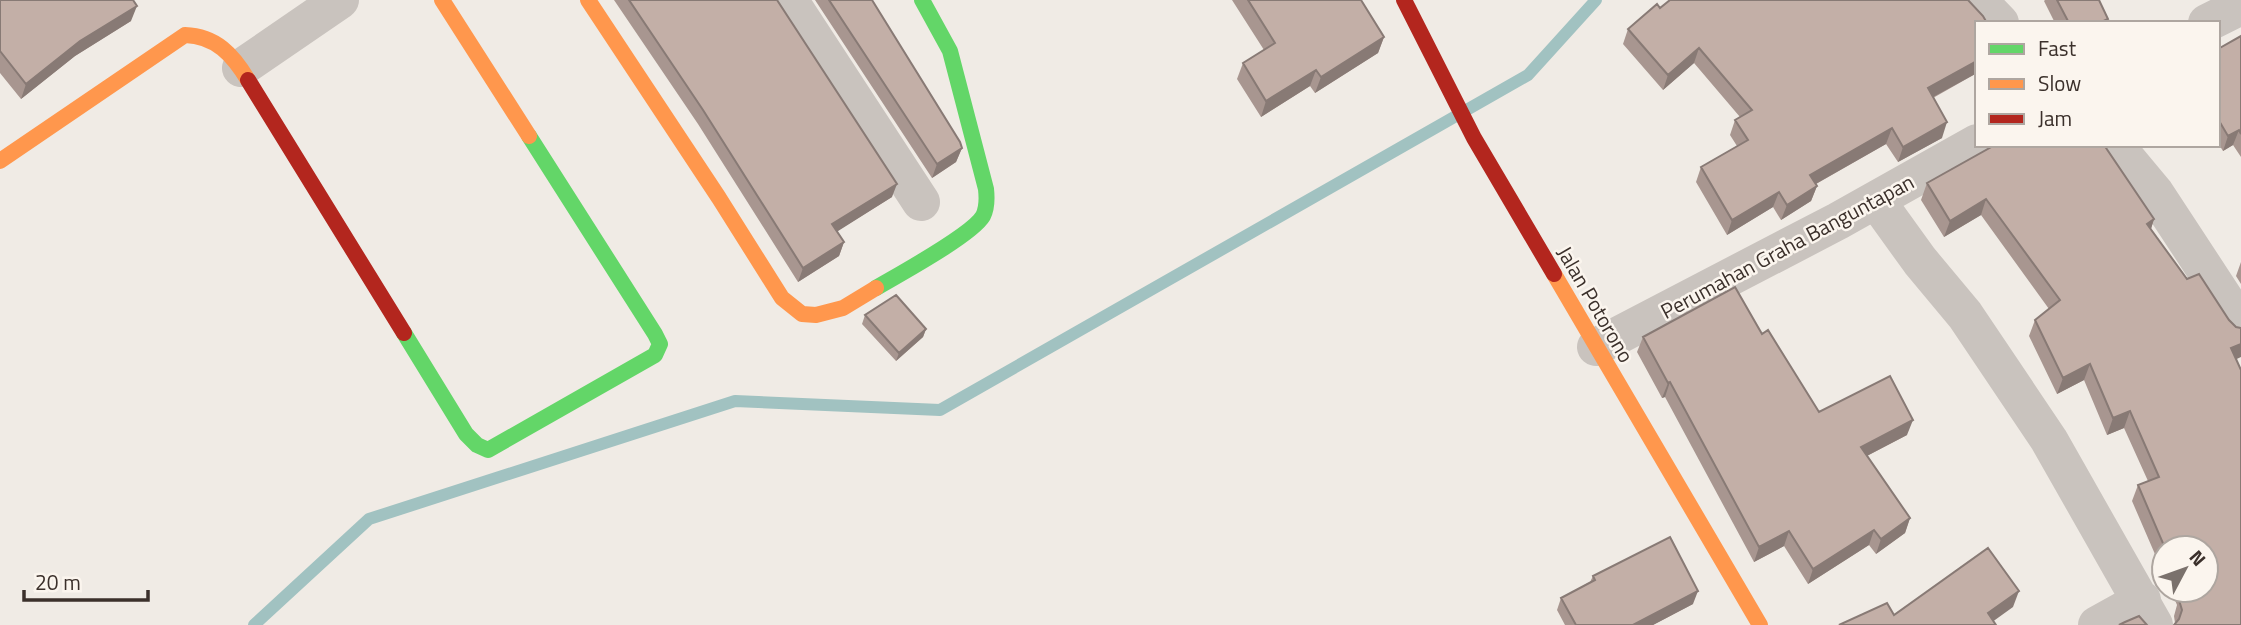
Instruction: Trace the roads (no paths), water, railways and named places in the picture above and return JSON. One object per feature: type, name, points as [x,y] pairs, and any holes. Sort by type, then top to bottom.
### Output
[{"type":"street","points":[[240,68],[340,0]]},
{"type":"street","points":[[0,161],[185,35],[204,35],[219,42],[240,68],[466,434],[477,445],[488,450],[655,355],[660,344],[442,0]]},
{"type":"street","points":[[588,0],[782,298],[802,314],[816,315],[843,308],[874,291],[952,242],[982,218],[985,211],[986,189],[950,51],[922,0]]},
{"type":"street","points":[[789,0],[921,202]]},
{"type":"street","name":"Jalan Potorono","points":[[1404,0],[1474,138],[1760,625]]},
{"type":"street","points":[[1978,0],[1998,21]]},
{"type":"street","points":[[2211,21],[2241,6]]},
{"type":"street","name":"Perumahan Graha Banguntapan","points":[[1597,347],[1975,145]]},
{"type":"street","points":[[2117,147],[2155,193],[2241,324]]},
{"type":"street","points":[[1876,200],[1920,261],[1965,315],[2034,417],[2148,613],[2097,625]]},
{"type":"waterway","points":[[254,625],[369,519],[735,401],[940,410],[1528,75],[1596,0]]}]
